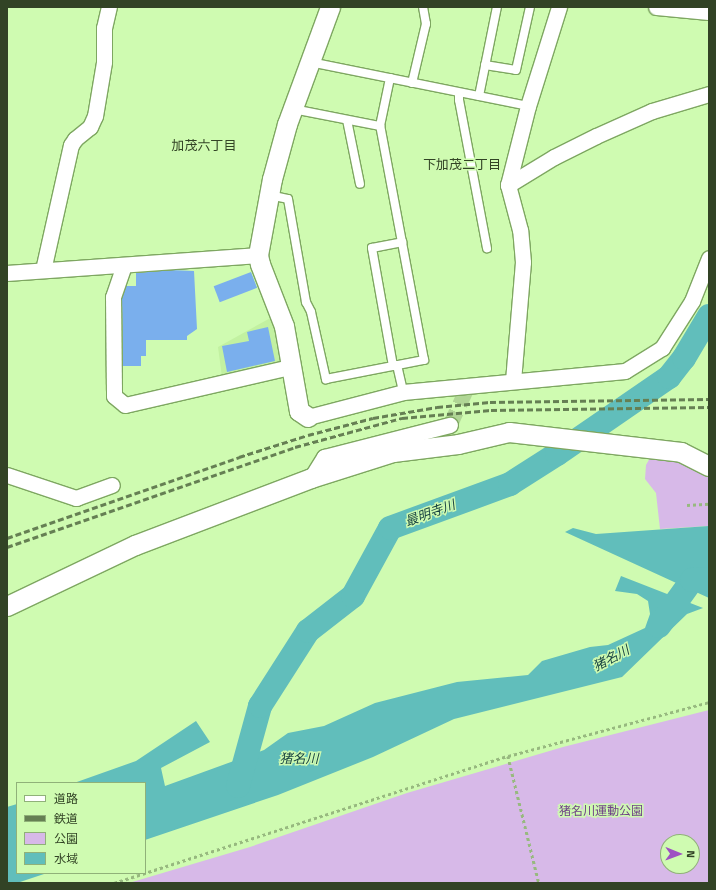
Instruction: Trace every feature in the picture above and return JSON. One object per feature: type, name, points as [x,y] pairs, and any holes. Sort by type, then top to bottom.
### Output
[{"type":"street","points":[[43,270],[71,145],[74,139],[90,127],[95,116],[104,62],[104,28],[110,7]]},
{"type":"street","points":[[330,7],[292,109],[269,195],[258,255],[260,264],[284,326],[290,367],[299,411],[308,417],[403,392],[625,371],[662,348],[692,301],[709,258]]},
{"type":"street","points":[[512,381],[523,262],[520,230],[508,185],[528,106],[559,7]]},
{"type":"street","points":[[656,7],[705,10]]},
{"type":"street","points":[[508,185],[554,157],[596,136],[652,111],[709,94]]},
{"type":"street","points":[[7,273],[258,255]]},
{"type":"street","points":[[124,265],[113,297],[114,396],[125,405],[290,367]]},
{"type":"street","points":[[311,478],[324,457],[450,425]]},
{"type":"street","points":[[7,606],[135,545],[311,478],[393,452],[458,444],[509,432],[681,452],[709,466]]},
{"type":"street","points":[[7,475],[76,498],[112,484]]},
{"type":"lane","points":[[412,83],[426,24],[423,7]]},
{"type":"lane","points":[[479,96],[497,7]]},
{"type":"lane","points":[[485,65],[516,70],[530,7]]},
{"type":"lane","points":[[310,62],[528,106]]},
{"type":"lane","points":[[269,195],[288,199],[306,302],[311,312],[326,379],[424,360],[380,126],[390,78]]},
{"type":"lane","points":[[460,93],[458,100],[487,248]]},
{"type":"lane","points":[[292,109],[380,126]]},
{"type":"lane","points":[[347,120],[360,184]]},
{"type":"lane","points":[[402,242],[372,248],[395,366],[403,392]]},
{"type":"path","points":[[687,505],[709,504]]},
{"type":"path","points":[[146,873],[508,756],[709,702]]},
{"type":"path","points":[[508,756],[539,883]]},
{"type":"path","points":[[114,883],[142,874]]},
{"type":"shaded area","points":[[274,316],[282,365],[222,377],[218,347]]},
{"type":"green space","points":[[650,458],[681,462],[709,476],[709,526],[660,529],[656,493],[645,479],[646,465]]},
{"type":"green space","name":"猪名川運動公園","points":[[709,710],[709,883],[129,883],[250,847],[407,793],[563,747]]},
{"type":"water","points":[[709,526],[709,598],[565,532],[573,528],[596,534]]},
{"type":"water","name":"猪名川","points":[[621,576],[703,608],[687,614],[622,677],[454,719],[373,757],[278,795],[146,840],[146,782],[77,782],[136,761],[196,721],[210,742],[161,768],[165,786],[264,750],[288,733],[324,726],[375,703],[457,682],[528,675],[542,661],[590,647],[608,645],[645,628],[650,614],[648,601],[637,594],[615,591]]},
{"type":"water","points":[[16,804],[16,874],[44,874],[17,883],[7,883],[7,807]]},
{"type":"building","points":[[171,270],[194,271],[197,329],[187,336],[187,340],[146,340],[146,356],[141,356],[141,366],[123,366],[122,298],[126,286],[136,286],[136,273]]},
{"type":"building","points":[[251,272],[257,288],[220,302],[214,286]]},
{"type":"building","points":[[268,327],[275,361],[227,372],[222,346],[249,341],[247,332]]},
{"type":"waterway","name":"最明寺川","points":[[238,786],[260,706],[308,631],[353,596],[390,528],[510,484],[557,454],[669,377],[684,358],[709,316]]},
{"type":"waterway","name":"猪名川","points":[[659,626],[692,580],[709,579]]},
{"type":"tunnel","points":[[450,425],[468,386]]},
{"type":"railway","points":[[7,538],[239,457],[308,435],[373,418],[437,407],[490,402],[709,399]]},
{"type":"railway","points":[[7,547],[295,447],[402,418],[491,410],[709,407]]},
{"type":"district","name":"加茂六丁目","points":[[204,145]]},
{"type":"district","name":"下加茂二丁目","points":[[462,164]]}]
